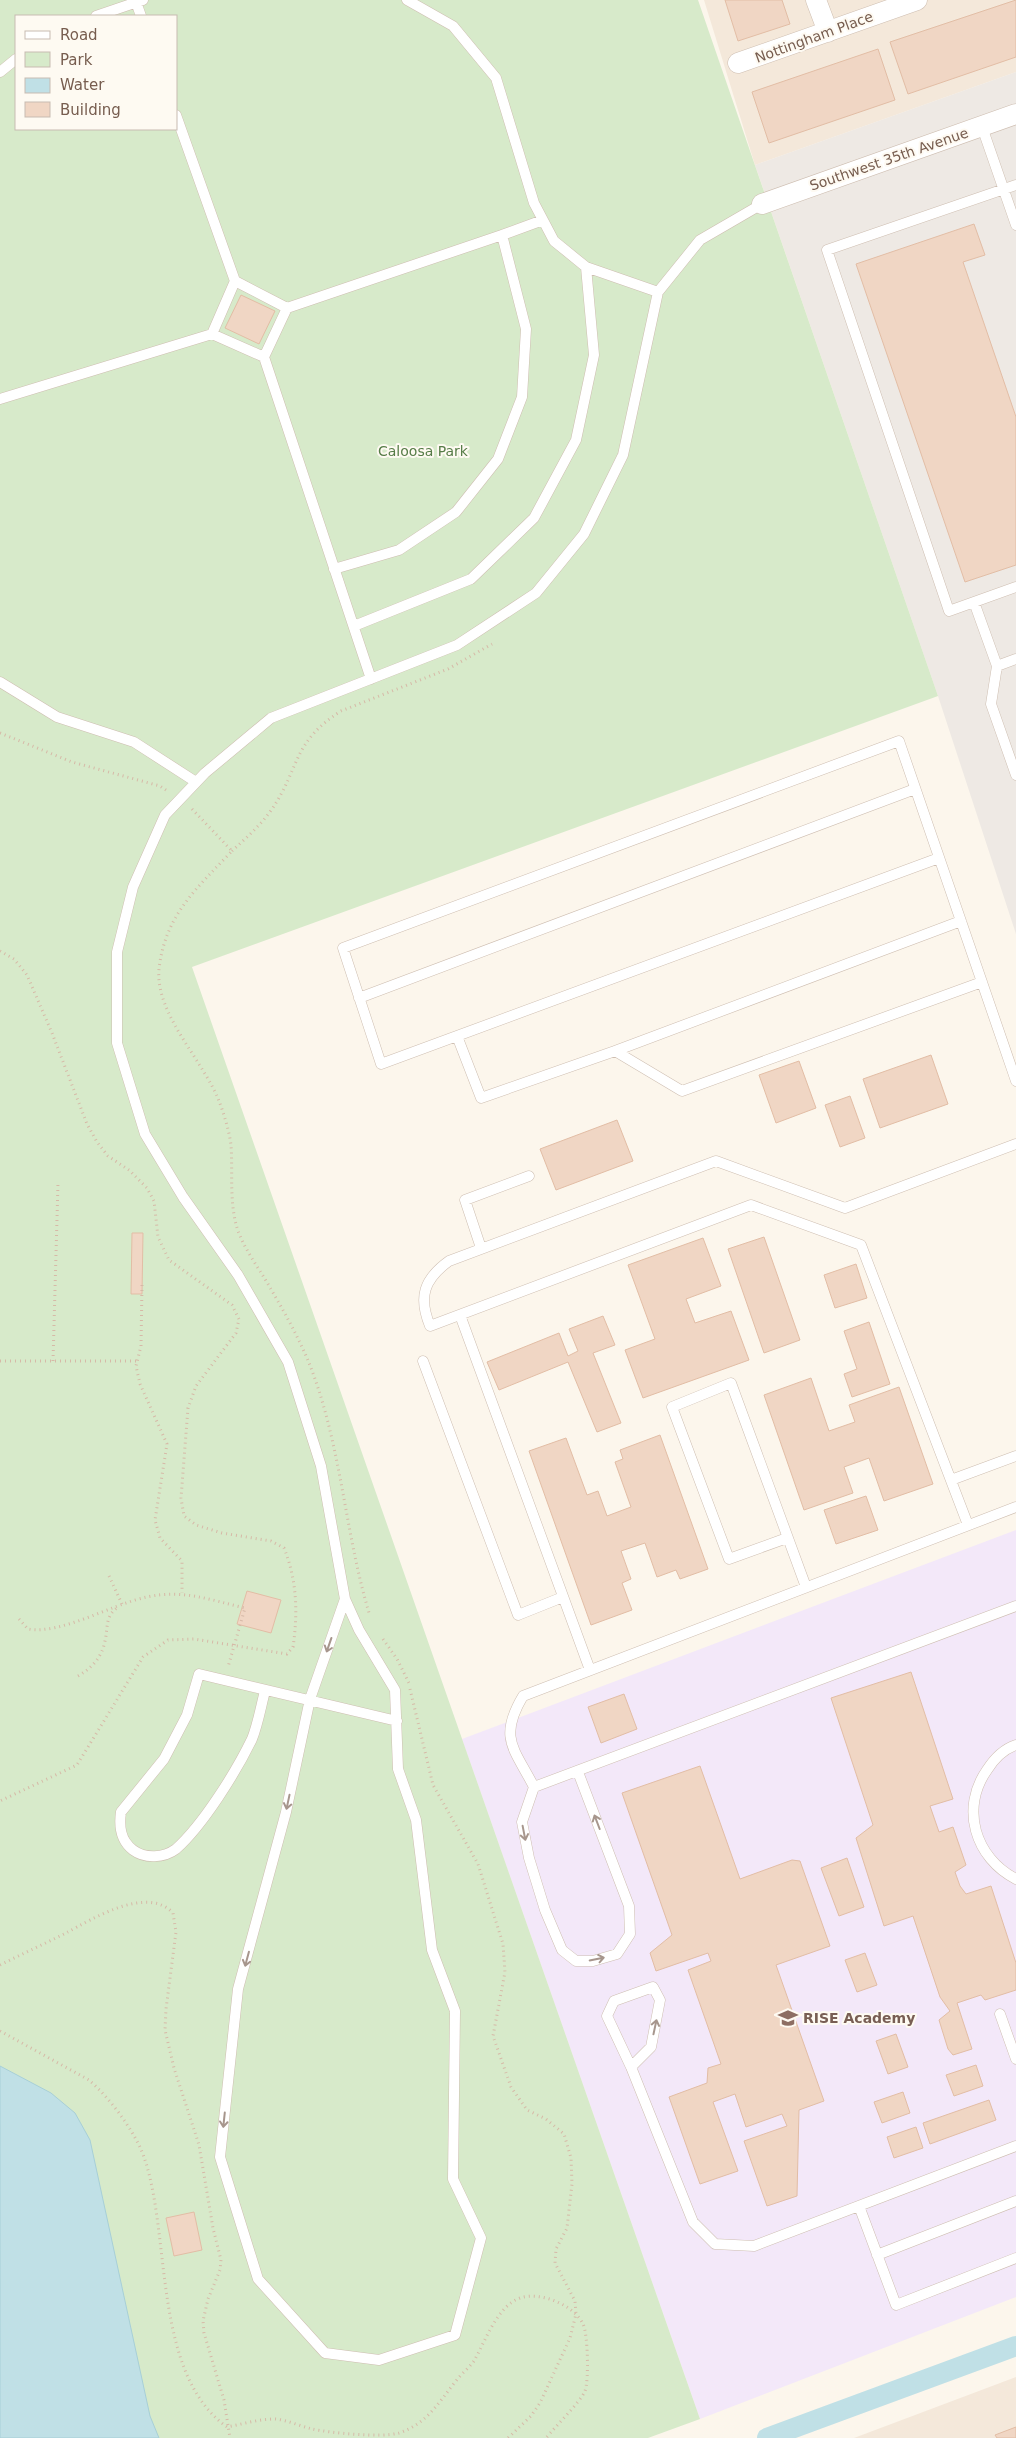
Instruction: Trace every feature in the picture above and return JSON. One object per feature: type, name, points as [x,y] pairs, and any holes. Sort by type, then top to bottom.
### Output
[{"type":"street","points":[[816,0],[828,32]]},
{"type":"street","name":"Nottingham Place","points":[[738,63],[917,0]]},
{"type":"street","name":"Southwest 35th Avenue","points":[[762,204],[1016,114]]},
{"type":"lane","points":[[407,0],[453,26],[496,78],[534,203],[554,241],[586,267],[658,292]]},
{"type":"lane","points":[[99,15],[140,1],[141,15]]},
{"type":"lane","points":[[0,72],[15,60]]},
{"type":"lane","points":[[178,122],[235,281],[287,308]]},
{"type":"lane","points":[[982,126],[1016,225]]},
{"type":"lane","points":[[1016,185],[827,250],[949,611],[1016,587]]},
{"type":"lane","points":[[344,1599],[310,1699],[286,1812],[238,1989],[220,2157],[258,2279],[324,2354],[379,2360],[455,2335],[481,2238],[453,2179],[455,2011],[432,1950],[416,1820],[398,1769],[395,1690],[359,1630],[344,1599],[321,1466],[288,1362],[238,1275],[183,1197],[145,1134],[117,1043],[116,952],[133,888],[165,815],[196,782],[271,718],[457,645],[536,593],[584,534],[623,456],[658,292],[700,240],[762,204]]},
{"type":"lane","points":[[371,679],[264,357],[287,308],[543,220]]},
{"type":"lane","points":[[334,569],[400,550],[456,512],[498,459],[522,396],[526,329],[502,235]]},
{"type":"lane","points":[[354,626],[471,579],[534,518],[576,440],[594,355],[586,267]]},
{"type":"lane","points":[[212,334],[235,281]]},
{"type":"lane","points":[[0,399],[212,334],[264,357]]},
{"type":"lane","points":[[974,602],[996,666],[991,704],[1016,775]]},
{"type":"lane","points":[[996,666],[1016,659]]},
{"type":"lane","points":[[0,682],[57,717],[134,742],[196,782]]},
{"type":"lane","points":[[939,858],[381,1064],[343,948],[899,741],[1016,1081]]},
{"type":"lane","points":[[359,998],[915,789]]},
{"type":"lane","points":[[456,1036],[481,1098],[615,1051],[961,921]]},
{"type":"lane","points":[[615,1051],[682,1091],[982,982]]},
{"type":"lane","points":[[968,1525],[862,1245],[751,1205],[430,1326],[424,1312],[424,1297],[428,1282],[437,1270],[449,1260],[716,1161],[845,1208],[1016,1144]]},
{"type":"lane","points":[[481,1248],[465,1200],[529,1176]]},
{"type":"lane","points":[[460,1315],[590,1670]]},
{"type":"lane","points":[[423,1362],[518,1614],[563,1597]]},
{"type":"lane","points":[[787,1538],[729,1559],[672,1407],[731,1383],[806,1587]]},
{"type":"lane","points":[[950,1480],[1016,1456]]},
{"type":"lane","points":[[578,1772],[630,1906],[630,1934],[617,1954],[593,1961],[576,1961],[562,1950],[545,1910],[529,1858],[522,1822],[534,1787],[509,1740],[512,1715],[523,1696],[1016,1507]]},
{"type":"lane","points":[[534,1787],[1016,1606]]},
{"type":"lane","points":[[265,1691],[252,1738],[216,1802],[175,1849],[155,1856],[134,1851],[126,1843],[121,1833],[119,1823],[121,1812],[164,1759],[187,1715],[199,1674],[396,1721]]},
{"type":"lane","points":[[1016,1745],[993,1760],[980,1780],[973,1802],[974,1825],[981,1847],[995,1865],[1016,1879]]},
{"type":"lane","points":[[630,2067],[651,2047],[660,2000],[653,1988],[614,2001],[607,2016],[630,2067],[693,2222],[715,2244],[754,2246],[1016,2146]]},
{"type":"lane","points":[[1000,2014],[1016,2059]]},
{"type":"lane","points":[[877,2255],[1016,2201]]},
{"type":"lane","points":[[859,2206],[896,2304],[1016,2258]]},
{"type":"path","points":[[374,1624],[356,1565],[328,1417],[311,1367],[291,1322],[238,1230],[232,1199],[231,1144],[219,1100],[162,998],[159,971],[164,944],[176,914],[186,899],[271,810],[282,792],[302,747],[326,720],[341,711],[448,669],[492,644]]},
{"type":"path","points":[[0,733],[72,762],[160,786],[172,794]]},
{"type":"path","points":[[192,809],[232,852]]},
{"type":"path","points":[[0,951],[14,959],[27,975],[52,1033],[87,1124],[98,1142],[108,1156],[129,1170],[147,1188],[154,1201],[158,1237],[168,1260],[232,1305],[239,1319],[236,1333],[196,1386],[188,1408],[181,1498],[184,1516],[196,1525],[222,1533],[271,1542],[284,1548],[293,1576],[296,1622],[293,1648],[287,1654],[194,1639],[168,1640],[143,1657],[77,1765],[0,1801]]},
{"type":"path","points":[[53,1361],[58,1183]]},
{"type":"path","points":[[142,1286],[142,1336],[137,1362],[140,1384],[167,1444],[155,1513],[156,1528],[164,1543],[182,1561],[182,1593]]},
{"type":"path","points":[[0,1360],[137,1362]]},
{"type":"path","points":[[109,1576],[122,1604]]},
{"type":"path","points":[[19,1619],[28,1629],[47,1629],[146,1597],[182,1593],[245,1608],[224,1680]]},
{"type":"path","points":[[78,1676],[98,1659],[105,1643],[109,1617],[122,1604]]},
{"type":"path","points":[[382,1638],[397,1659],[408,1680],[434,1785],[478,1864],[503,1944],[505,1972],[493,2036],[512,2087],[527,2110],[546,2120],[564,2134],[571,2158],[572,2184],[566,2228],[556,2249],[555,2263],[576,2301],[576,2314],[570,2338],[540,2403],[531,2416],[508,2438]]},
{"type":"path","points":[[0,1965],[94,1918],[122,1907],[136,1903],[156,1903],[173,1912],[176,1932],[165,2030],[174,2068],[199,2145],[213,2228],[221,2254],[222,2265],[208,2299],[203,2321],[204,2333],[224,2400],[230,2438]]},
{"type":"path","points":[[546,2438],[585,2392],[589,2375],[584,2325],[576,2314]]},
{"type":"shaded area","points":[[704,0],[1016,0],[1016,72],[755,165]]},
{"type":"shaded area","points":[[1016,72],[1016,934],[938,696],[755,165]]},
{"type":"shaded area","name":"RISE Academy","points":[[1016,1530],[1016,2297],[700,2419],[462,1739]]},
{"type":"shaded area","points":[[1016,2377],[1016,2438],[854,2438]]},
{"type":"green space","name":"Caloosa Park","points":[[0,0],[698,0],[938,696],[192,967],[700,2419],[648,2438],[0,2438]]},
{"type":"water","points":[[0,2066],[51,2093],[75,2113],[90,2140],[150,2416],[159,2438],[0,2438]]},
{"type":"building","points":[[725,0],[782,0],[790,24],[738,41]]},
{"type":"building","points":[[1016,0],[1016,57],[908,94],[890,42]]},
{"type":"building","points":[[878,49],[895,100],[769,143],[752,92]]},
{"type":"building","points":[[974,224],[985,255],[963,262],[1016,417],[1016,565],[965,582],[856,264]]},
{"type":"building","points":[[241,295],[275,311],[259,344],[225,328]]},
{"type":"building","points":[[931,1055],[948,1104],[880,1128],[863,1079]]},
{"type":"building","points":[[799,1061],[816,1108],[776,1123],[759,1075]]},
{"type":"building","points":[[850,1096],[865,1138],[840,1147],[825,1105]]},
{"type":"building","points":[[617,1120],[633,1161],[556,1190],[540,1149]]},
{"type":"building","points":[[132,1233],[143,1233],[142,1294],[131,1294]]},
{"type":"building","points":[[764,1237],[800,1340],[764,1353],[728,1249]]},
{"type":"building","points":[[703,1238],[721,1286],[686,1299],[695,1323],[731,1311],[749,1360],[643,1398],[625,1350],[655,1339],[628,1265]]},
{"type":"building","points":[[856,1264],[867,1298],[835,1308],[824,1275]]},
{"type":"building","points":[[603,1316],[615,1345],[593,1353],[621,1423],[597,1432],[568,1362],[499,1390],[487,1362],[559,1333],[568,1356],[578,1351],[569,1329]]},
{"type":"building","points":[[869,1322],[890,1384],[852,1397],[844,1374],[857,1369],[844,1331]]},
{"type":"building","points":[[811,1378],[829,1431],[855,1422],[849,1405],[899,1387],[933,1484],[884,1501],[869,1458],[844,1467],[853,1493],[804,1510],[764,1395]]},
{"type":"building","points":[[660,1435],[708,1569],[680,1579],[676,1570],[657,1577],[645,1543],[621,1551],[631,1579],[622,1583],[632,1610],[591,1625],[529,1451],[566,1438],[587,1495],[598,1491],[607,1516],[631,1507],[615,1462],[623,1459],[620,1450]]},
{"type":"building","points":[[866,1496],[878,1530],[836,1544],[824,1510]]},
{"type":"building","points":[[247,1591],[281,1600],[271,1633],[237,1624]]},
{"type":"building","points":[[911,1672],[953,1799],[930,1806],[939,1832],[953,1827],[966,1865],[955,1872],[960,1886],[966,1894],[991,1886],[1016,1963],[1016,1990],[985,2000],[981,1995],[957,2003],[972,2049],[953,2055],[948,2049],[939,2020],[950,2011],[940,1997],[913,1916],[884,1926],[856,1838],[873,1825],[831,1698]]},
{"type":"building","points":[[624,1694],[637,1729],[601,1743],[588,1707]]},
{"type":"building","points":[[700,1766],[740,1879],[792,1860],[800,1861],[830,1946],[776,1965],[824,2101],[799,2110],[797,2196],[767,2206],[744,2141],[787,2126],[782,2114],[746,2127],[735,2094],[713,2102],[738,2171],[700,2184],[669,2097],[707,2083],[708,2068],[721,2064],[688,1970],[711,1961],[708,1953],[656,1971],[650,1953],[672,1935],[622,1793]]},
{"type":"building","points":[[847,1858],[864,1907],[839,1916],[821,1868]]},
{"type":"building","points":[[865,1953],[877,1985],[857,1992],[845,1960]]},
{"type":"building","points":[[896,2034],[908,2067],[888,2074],[876,2041]]},
{"type":"building","points":[[976,2065],[983,2086],[954,2096],[946,2075]]},
{"type":"building","points":[[903,2092],[910,2113],[882,2123],[874,2102]]},
{"type":"building","points":[[989,2100],[996,2120],[930,2144],[923,2123]]},
{"type":"building","points":[[916,2127],[923,2148],[894,2158],[887,2137]]},
{"type":"building","points":[[194,2212],[202,2250],[174,2256],[166,2218]]},
{"type":"building","points":[[1016,2427],[1016,2438],[997,2438],[995,2435]]},
{"type":"waterway","points":[[767,2438],[1016,2346]]},
{"type":"place","name":"RISE Academy","points":[[788,2018]]}]
